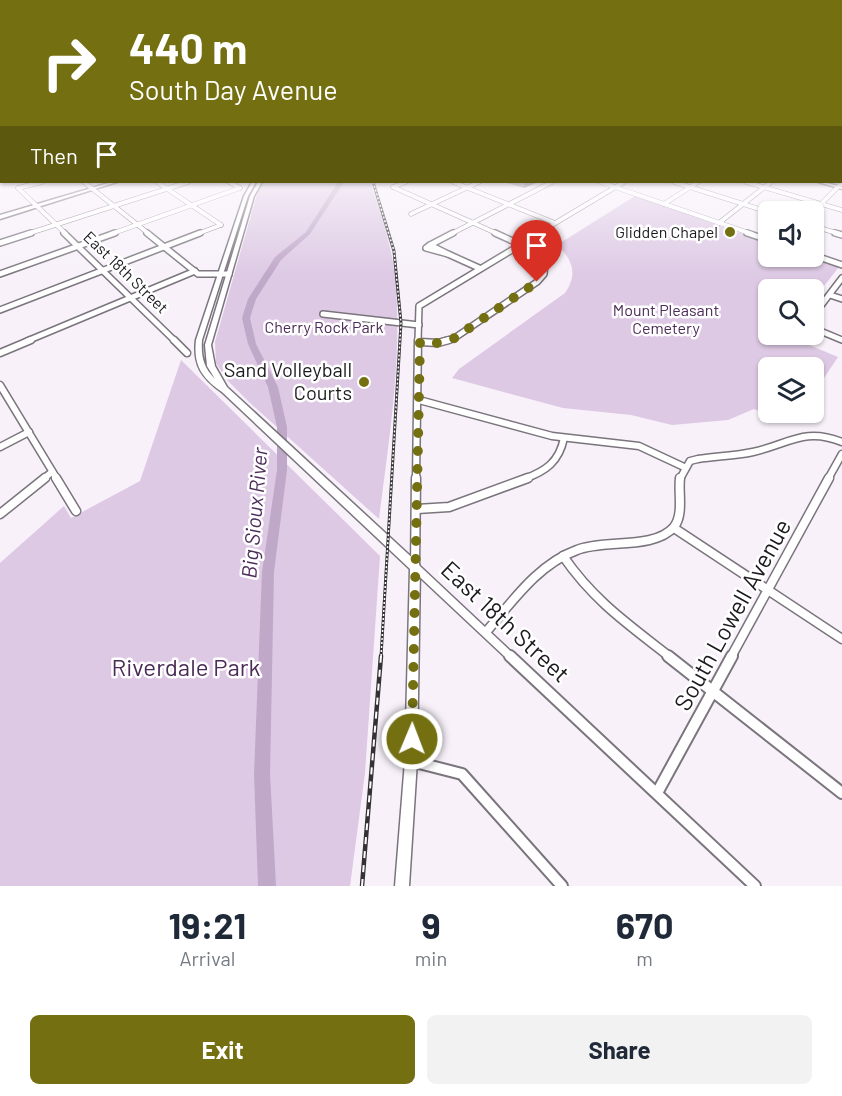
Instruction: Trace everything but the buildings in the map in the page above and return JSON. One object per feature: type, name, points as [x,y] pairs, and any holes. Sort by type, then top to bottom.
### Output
[{"type":"main road","points":[[0,216],[79,192]]},
{"type":"main road","name":"East 18th Street","points":[[248,192],[220,275],[198,351],[204,373],[248,411],[415,567]]},
{"type":"main road","points":[[225,390],[211,366],[208,350],[254,192]]},
{"type":"main road","points":[[402,886],[411,761],[415,567]]},
{"type":"street","name":"East 18th Street","points":[[22,192],[187,353]]},
{"type":"street","points":[[98,192],[195,271],[204,276],[229,274]]},
{"type":"street","points":[[0,243],[157,192]]},
{"type":"street","points":[[0,310],[221,225],[172,192]]},
{"type":"street","points":[[0,274],[228,192]]},
{"type":"street","points":[[405,192],[519,244],[537,254],[545,263],[541,278],[453,339],[438,343],[420,342]]},
{"type":"street","points":[[411,214],[455,192]]},
{"type":"street","points":[[480,192],[555,223]]},
{"type":"street","points":[[479,268],[450,254],[426,250],[430,245],[532,192]]},
{"type":"street","points":[[415,567],[419,306],[606,192]]},
{"type":"street","points":[[630,192],[758,237]]},
{"type":"street","points":[[664,204],[682,192]]},
{"type":"street","points":[[707,192],[758,209]]},
{"type":"street","points":[[719,223],[757,192]]},
{"type":"street","points":[[782,192],[812,201]]},
{"type":"street","points":[[824,205],[842,210]]},
{"type":"street","points":[[824,229],[842,235]]},
{"type":"street","points":[[824,259],[842,265]]},
{"type":"street","points":[[0,353],[195,271]]},
{"type":"street","points":[[824,302],[842,278]]},
{"type":"street","points":[[830,295],[842,299]]},
{"type":"street","points":[[323,314],[419,325]]},
{"type":"street","points":[[824,333],[842,340]]},
{"type":"street","points":[[0,385],[4,399],[29,432],[76,511]]},
{"type":"street","points":[[419,400],[564,438],[639,446],[684,466]]},
{"type":"street","points":[[0,447],[29,432]]},
{"type":"street","points":[[486,632],[543,570],[563,556],[579,549],[657,536],[674,528],[679,517],[677,486],[679,473],[684,466],[698,459],[756,452],[809,433],[827,435],[842,442]]},
{"type":"street","points":[[417,509],[435,510],[449,507],[541,473],[560,456],[564,438]]},
{"type":"street","name":"South Lowell Avenue","points":[[657,794],[842,454]]},
{"type":"street","points":[[0,514],[52,472]]},
{"type":"street","points":[[674,528],[842,639]]},
{"type":"street","points":[[563,556],[583,585],[602,603],[842,793]]},
{"type":"street","name":"East 18th Street","points":[[415,567],[755,886]]},
{"type":"street","points":[[411,761],[462,774],[562,886]]},
{"type":"green space","name":"Cherry Rock Park","points":[[257,192],[374,192],[391,252],[397,316],[395,385],[379,519],[227,380],[216,363],[215,342]]},
{"type":"green space","name":"Mount Pleasant Cemetery","points":[[635,196],[758,239],[758,267],[824,267],[824,262],[839,267],[824,286],[824,279],[758,279],[758,345],[809,345],[838,357],[824,378],[824,357],[758,357],[758,410],[754,409],[728,420],[672,425],[631,415],[563,408],[452,378],[459,369],[565,293],[572,273],[567,256],[557,245]]},
{"type":"green space","name":"Riverdale Park","points":[[181,360],[380,556],[365,773],[350,886],[0,886],[0,563],[64,506],[71,518],[140,481]]},
{"type":"waterway","name":"Big Sioux River","points":[[267,886],[262,774],[268,572],[282,470],[282,427],[273,387],[252,344],[246,318],[252,299],[278,259],[308,233],[334,192]]},
{"type":"railway","points":[[376,192],[394,251],[401,323],[381,657]]},
{"type":"railway","points":[[362,886],[381,656]]},
{"type":"place","name":"Glidden Chapel","points":[[730,232]]},
{"type":"place","name":"Sand Volleyball Courts","points":[[364,382]]},
{"type":"route","points":[[412,739],[420,342],[438,343],[453,339],[537,282]]}]
